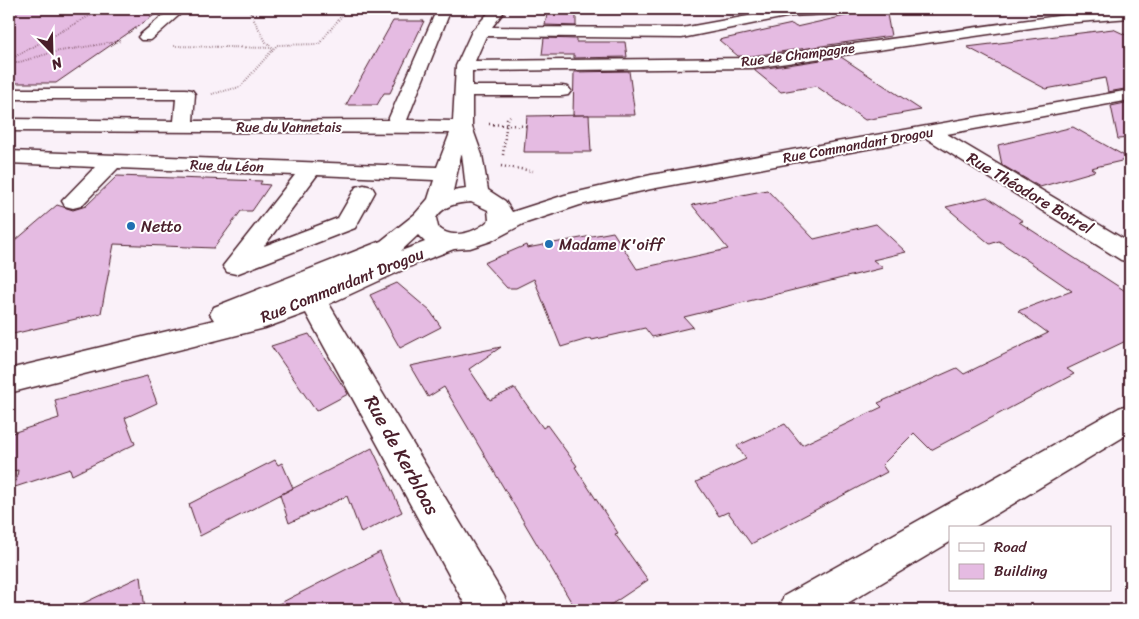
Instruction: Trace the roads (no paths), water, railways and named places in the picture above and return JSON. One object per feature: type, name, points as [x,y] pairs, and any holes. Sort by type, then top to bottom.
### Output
[{"type":"street","points":[[146,37],[179,9]]},
{"type":"street","points":[[395,126],[444,9]]},
{"type":"street","points":[[451,242],[435,237],[426,228],[462,127],[464,66],[480,31],[499,9]]},
{"type":"street","points":[[1034,9],[1065,19]]},
{"type":"street","points":[[480,31],[682,33],[791,12],[827,10]]},
{"type":"street","name":"Rue de Champagne","points":[[464,66],[752,63],[1065,19],[1130,14]]},
{"type":"street","points":[[463,91],[562,91]]},
{"type":"street","points":[[9,94],[186,94],[183,127]]},
{"type":"street","name":"Rue Commandant Drogou","points":[[9,381],[265,318],[313,300],[411,256],[451,242],[478,239],[492,210],[511,220],[586,197],[669,178],[1130,95]]},
{"type":"street","name":"Rue du Vannetais","points":[[9,125],[462,127]]},
{"type":"street","points":[[462,127],[472,155],[478,190],[492,210]]},
{"type":"street","name":"Rue Théodore Botrel","points":[[930,132],[1130,254]]},
{"type":"street","name":"Rue du Léon","points":[[9,158],[446,174]]},
{"type":"street","points":[[73,201],[113,161]]},
{"type":"street","points":[[311,169],[236,266],[347,223],[364,192]]},
{"type":"street","points":[[432,210],[460,196],[492,210]]},
{"type":"street","name":"Rue Commandant Drogou","points":[[144,348],[390,247],[432,210]]},
{"type":"street","name":"Rue de Kerbloas","points":[[313,300],[490,610]]},
{"type":"street","points":[[798,610],[1130,417]]},
{"type":"place","name":"Netto","points":[[131,226]]},
{"type":"place","name":"Madame K'oiff","points":[[549,244]]}]
